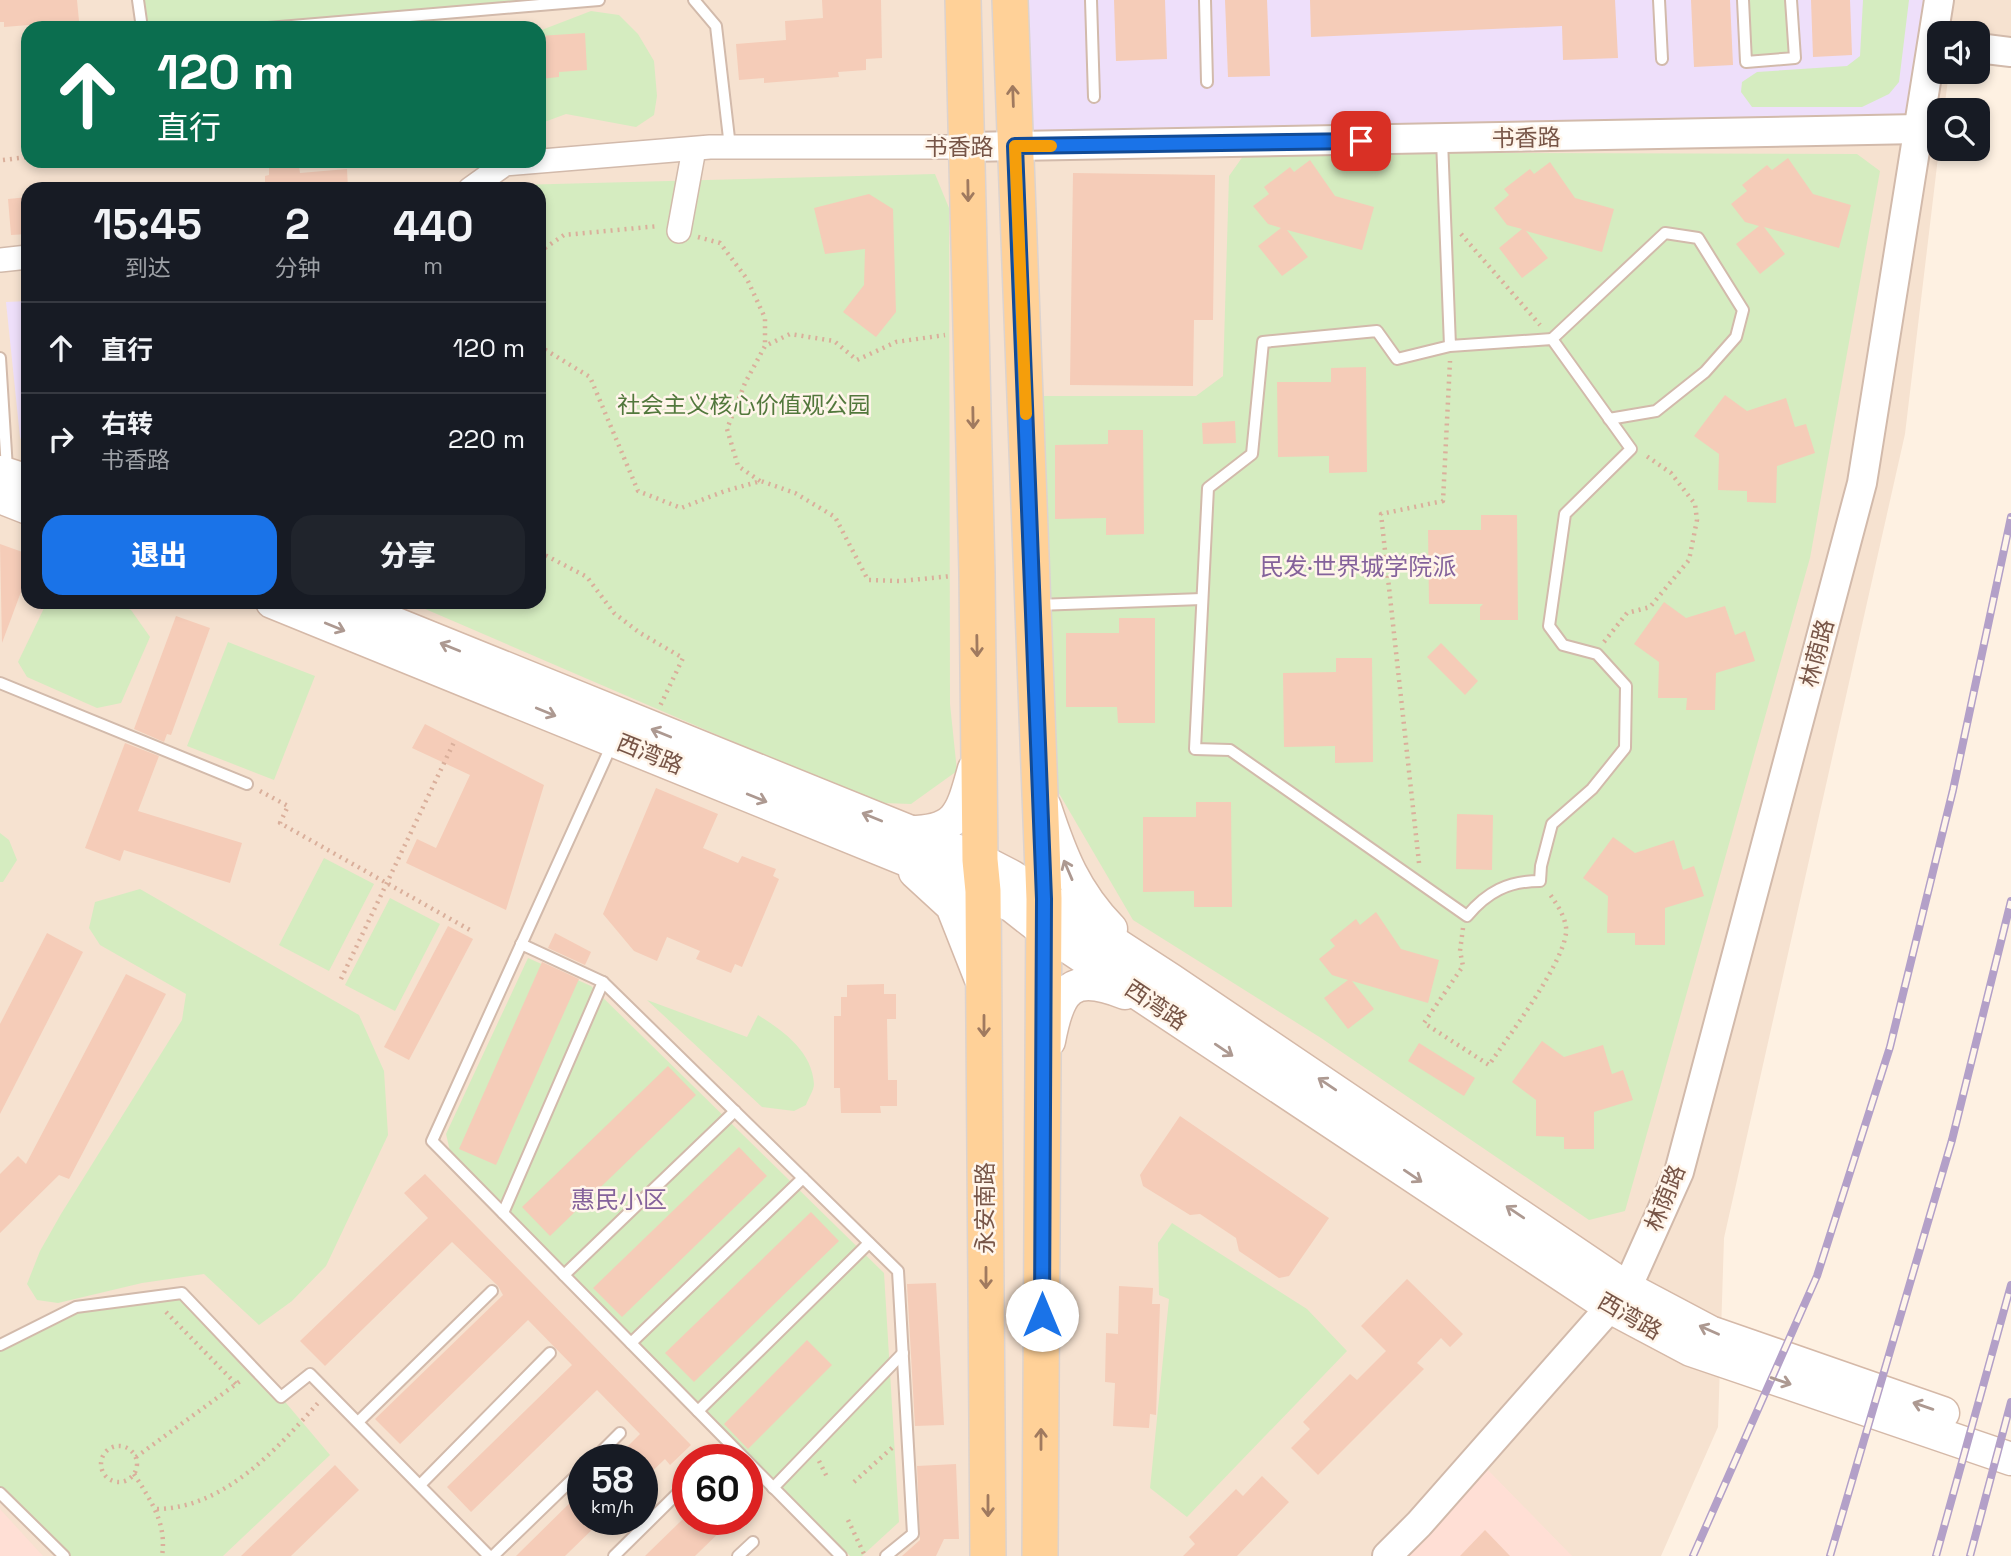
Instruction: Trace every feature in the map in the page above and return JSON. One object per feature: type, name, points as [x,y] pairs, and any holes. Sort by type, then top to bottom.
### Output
[{"type":"main road","name":"永安南路","points":[[962,0],[977,573],[984,987],[988,1556]]},
{"type":"main road","points":[[1010,0],[1044,915],[1040,1556]]},
{"type":"main road","points":[[13,478],[21,494]]},
{"type":"main road","name":"西湾路","points":[[289,609],[614,740],[904,845],[981,876],[1011,876],[1044,915],[1157,1006],[1619,1298],[2011,1436]]},
{"type":"main road","name":"西湾路","points":[[359,609],[649,728],[904,845]]},
{"type":"main road","points":[[979,754],[962,812],[950,824],[904,845],[952,906],[984,987]]},
{"type":"main road","points":[[1040,790],[1070,875],[1089,907],[1141,961]]},
{"type":"main road","name":"西湾路","points":[[1044,915],[1141,961],[1691,1350],[2011,1459]]},
{"type":"main road","points":[[1044,1073],[1055,1009],[1068,989],[1089,982],[1157,1006]]},
{"type":"street","name":"林荫路","points":[[1938,21],[1939,0]]},
{"type":"street","points":[[1990,49],[2011,52]]},
{"type":"street","name":"林荫路","points":[[1387,1556],[1419,1524],[1619,1298],[1679,1172],[1862,483],[1928,84]]},
{"type":"street","name":"书香路","points":[[546,161],[730,147],[967,147],[1442,140],[1919,129]]},
{"type":"street","points":[[679,231],[694,149]]},
{"type":"street","name":"书香路","points":[[480,182],[499,168]]},
{"type":"street","points":[[0,260],[21,258]]},
{"type":"lane","points":[[138,0],[141,21]]},
{"type":"lane","points":[[351,21],[599,0]]},
{"type":"lane","points":[[694,0],[716,26],[730,147]]},
{"type":"lane","points":[[1091,0],[1094,97]]},
{"type":"lane","points":[[1205,0],[1207,82]]},
{"type":"lane","points":[[1659,0],[1662,59]]},
{"type":"lane","points":[[1743,0],[1746,62],[1795,58],[1791,0]]},
{"type":"lane","points":[[1442,140],[1450,346]]},
{"type":"lane","points":[[1552,339],[1609,419],[1631,449],[1565,514],[1549,626],[1563,645],[1597,654],[1626,686],[1625,748],[1592,789],[1552,824],[1541,866],[1540,881],[1521,881],[1502,887],[1481,899],[1467,916],[1230,750],[1195,749],[1208,488],[1252,454],[1263,342],[1377,331],[1397,359],[1450,346],[1552,339],[1665,233],[1698,238],[1743,310],[1736,337],[1705,372],[1656,411],[1609,419]]},
{"type":"lane","points":[[0,358],[13,478]]},
{"type":"lane","points":[[1034,605],[1202,599]]},
{"type":"lane","points":[[0,683],[247,784]]},
{"type":"lane","points":[[614,740],[432,1141],[730,1444]]},
{"type":"lane","points":[[521,944],[603,982],[898,1271],[913,1534],[886,1556]]},
{"type":"lane","points":[[503,1213],[603,982]]},
{"type":"lane","points":[[564,1275],[735,1111]]},
{"type":"lane","points":[[631,1343],[803,1178]]},
{"type":"lane","points":[[698,1411],[869,1242]]},
{"type":"lane","points":[[358,1422],[492,1291]]},
{"type":"lane","points":[[0,1345],[76,1307],[181,1293],[281,1397],[310,1374],[491,1556],[567,1484]]},
{"type":"lane","points":[[420,1485],[550,1353]]},
{"type":"lane","points":[[774,1488],[902,1353]]},
{"type":"lane","points":[[609,1444],[620,1433]]},
{"type":"lane","points":[[763,1477],[841,1556]]},
{"type":"lane","points":[[0,1493],[64,1556]]},
{"type":"lane","points":[[614,1556],[672,1499]]},
{"type":"lane","points":[[738,1556],[753,1542]]},
{"type":"path","points":[[3,160],[21,158]]},
{"type":"path","points":[[1445,216],[1552,339]]},
{"type":"path","points":[[546,247],[564,235],[656,225],[720,243],[747,279],[765,318],[765,346],[745,383],[727,429],[738,466],[761,481],[795,493],[835,517],[868,580],[901,581],[977,573]]},
{"type":"path","points":[[765,346],[790,334],[834,341],[857,360],[896,342],[971,331]]},
{"type":"path","points":[[1422,885],[1381,514],[1443,501],[1450,346]]},
{"type":"path","points":[[546,349],[590,377],[638,491],[681,508],[761,481]]},
{"type":"path","points":[[1597,654],[1627,613],[1650,607],[1689,560],[1697,520],[1695,504],[1671,473],[1652,457],[1631,449]]},
{"type":"path","points":[[546,556],[587,577],[614,613],[640,633],[683,658],[649,728]]},
{"type":"path","points":[[341,979],[455,740]]},
{"type":"path","points":[[247,784],[288,806],[280,823],[470,930]]},
{"type":"path","points":[[1467,916],[1460,935],[1463,966],[1424,1023],[1489,1065],[1558,961],[1567,929],[1560,909],[1540,881]]},
{"type":"path","points":[[160,1309],[168,1312],[236,1384]]},
{"type":"path","points":[[136,1457],[255,1370]]},
{"type":"path","points":[[157,1509],[181,1508],[243,1478],[328,1392]]},
{"type":"path","points":[[855,1482],[907,1434]]},
{"type":"path","points":[[116,1446],[128,1448],[136,1457],[134,1474],[125,1481],[113,1482],[104,1475],[100,1464],[105,1452],[116,1446]]},
{"type":"path","points":[[134,1474],[157,1509],[165,1540],[163,1556]]},
{"type":"path","points":[[848,1520],[865,1556]]},
{"type":"shaded area","points":[[0,0],[2011,0],[2011,67],[1990,66],[1990,21],[1927,21],[1927,84],[1947,84],[1946,98],[1927,98],[1927,161],[1938,161],[1905,434],[1724,1238],[1718,1427],[1661,1556],[0,1556]]},
{"type":"shaded area","points":[[1010,0],[1940,0],[1937,21],[1927,21],[1927,80],[1919,129],[1015,146]]},
{"type":"shaded area","points":[[21,301],[21,439],[20,437],[6,302]]},
{"type":"shaded area","points":[[1487,1469],[1572,1556],[1403,1556]]},
{"type":"shaded area","points":[[0,1509],[43,1556],[0,1556]]},
{"type":"green space","points":[[138,0],[599,0],[351,21],[141,21]]},
{"type":"green space","points":[[1743,0],[1791,0],[1795,58],[1746,62]]},
{"type":"green space","points":[[1863,0],[1909,0],[1899,82],[1889,94],[1862,107],[1752,107],[1741,92],[1742,82],[1757,72],[1847,66],[1860,56]]},
{"type":"green space","points":[[591,11],[619,15],[638,34],[654,61],[657,96],[654,115],[636,127],[566,114],[546,121],[546,28]]},
{"type":"green space","points":[[1246,152],[1857,154],[1880,171],[1810,558],[1625,1211],[1589,1220],[1321,1038],[1133,920],[1053,783],[1040,396],[1196,396],[1223,376],[1229,176]]},
{"type":"green space","name":"社会主义核心价值观公园","points":[[935,174],[949,208],[950,704],[957,771],[911,804],[883,803],[778,761],[425,609],[546,609],[546,184]]},
{"type":"green space","points":[[44,609],[129,609],[150,637],[121,703],[97,708],[27,677],[18,662]]},
{"type":"green space","points":[[228,642],[315,676],[274,780],[187,746]]},
{"type":"green space","points":[[0,833],[9,840],[17,860],[3,882],[0,882]]},
{"type":"green space","points":[[324,858],[374,884],[329,971],[279,945]]},
{"type":"green space","points":[[140,889],[359,1015],[384,1071],[388,1135],[326,1266],[292,1301],[259,1325],[204,1274],[142,1283],[58,1303],[37,1300],[27,1284],[40,1251],[61,1214],[182,1020],[186,994],[100,945],[89,928],[95,902]]},
{"type":"green space","points":[[390,898],[440,924],[395,1011],[345,985]]},
{"type":"green space","points":[[528,958],[591,986],[884,1273],[899,1522],[862,1556],[850,1556],[763,1468],[763,1444],[739,1444],[450,1151],[446,1134]]},
{"type":"green space","points":[[647,1000],[747,1037],[758,1015],[768,1021],[795,1043],[808,1062],[814,1084],[806,1105],[794,1111],[762,1107]]},
{"type":"green space","points":[[1172,1223],[1307,1309],[1347,1351],[1187,1517],[1150,1488],[1169,1299],[1159,1295],[1158,1243]]},
{"type":"green space","points":[[182,1293],[281,1397],[330,1455],[223,1556],[64,1556],[0,1493],[0,1345],[76,1307]]},
{"type":"building","points":[[0,0],[77,0],[79,21],[21,21],[21,26],[4,27],[4,22],[0,22]]},
{"type":"building","points":[[822,0],[881,0],[882,58],[866,59],[866,70],[838,72],[839,77],[764,83],[764,78],[739,80],[736,44],[786,40],[785,21],[823,18]]},
{"type":"building","points":[[1114,0],[1165,0],[1167,59],[1116,61]]},
{"type":"building","points":[[1225,0],[1267,0],[1270,76],[1228,77]]},
{"type":"building","points":[[1310,0],[1615,0],[1618,58],[1563,60],[1562,26],[1311,37]]},
{"type":"building","points":[[1691,0],[1730,0],[1733,65],[1694,67]]},
{"type":"building","points":[[1811,0],[1850,0],[1852,55],[1813,57]]},
{"type":"building","points":[[585,33],[587,70],[559,72],[559,77],[546,78],[546,36]]},
{"type":"building","points":[[1788,158],[1813,194],[1851,205],[1839,248],[1764,227],[1785,254],[1760,274],[1736,244],[1759,226],[1745,222],[1731,204],[1747,191],[1742,185],[1767,165],[1772,170]]},
{"type":"building","points":[[1310,160],[1335,196],[1374,207],[1362,250],[1287,230],[1308,257],[1282,276],[1258,246],[1281,228],[1268,224],[1253,206],[1269,194],[1264,187],[1290,167],[1294,172]]},
{"type":"building","points":[[1550,162],[1575,198],[1614,209],[1602,252],[1526,231],[1548,258],[1522,278],[1499,248],[1522,229],[1507,225],[1494,208],[1509,195],[1504,189],[1530,169],[1534,174]]},
{"type":"building","points":[[269,168],[299,168],[300,173],[347,169],[348,182],[265,182],[265,176],[269,175]]},
{"type":"building","points":[[1073,173],[1215,175],[1213,320],[1194,320],[1193,386],[1070,385]]},
{"type":"building","points":[[869,194],[893,209],[896,312],[876,337],[843,312],[864,285],[865,249],[825,254],[814,208]]},
{"type":"building","points":[[21,198],[21,234],[11,235],[8,199]]},
{"type":"building","points":[[1366,367],[1367,472],[1329,473],[1329,456],[1278,457],[1277,382],[1331,382],[1331,368]]},
{"type":"building","points":[[1725,395],[1747,411],[1786,398],[1795,427],[1806,424],[1815,453],[1777,466],[1776,503],[1747,502],[1747,491],[1718,490],[1719,454],[1694,436]]},
{"type":"building","points":[[1235,421],[1236,443],[1203,444],[1202,423]]},
{"type":"building","points":[[1108,430],[1143,430],[1144,534],[1106,535],[1106,518],[1055,519],[1055,445],[1108,444]]},
{"type":"building","points":[[1481,515],[1517,515],[1518,620],[1480,620],[1480,607],[1483,604],[1429,604],[1428,530],[1481,530]]},
{"type":"building","points":[[0,544],[21,552],[21,592],[2,643]]},
{"type":"building","points":[[1664,602],[1686,618],[1725,606],[1735,635],[1745,631],[1755,661],[1716,673],[1715,710],[1686,710],[1687,698],[1658,698],[1659,662],[1634,644]]},
{"type":"building","points":[[176,616],[210,628],[171,735],[167,734],[164,742],[134,729]]},
{"type":"building","points":[[1119,618],[1155,618],[1155,723],[1118,723],[1117,707],[1066,707],[1066,633],[1119,633]]},
{"type":"building","points":[[1441,643],[1478,681],[1465,695],[1427,657]]},
{"type":"building","points":[[1336,658],[1372,658],[1373,762],[1335,763],[1335,746],[1284,747],[1283,673],[1336,672]]},
{"type":"building","points":[[425,724],[544,785],[506,910],[406,863],[417,839],[436,848],[470,775],[412,748]]},
{"type":"building","points":[[125,743],[159,756],[138,811],[242,843],[230,883],[124,850],[120,861],[85,848]]},
{"type":"building","points":[[656,788],[718,814],[703,848],[738,863],[742,856],[776,869],[773,876],[779,879],[742,967],[735,964],[731,973],[696,959],[700,951],[667,937],[657,961],[634,951],[603,914]]},
{"type":"building","points":[[1196,802],[1231,802],[1232,907],[1194,907],[1194,891],[1143,892],[1143,817],[1196,817]]},
{"type":"building","points":[[1457,814],[1493,815],[1492,870],[1456,869]]},
{"type":"building","points":[[1613,837],[1635,853],[1674,840],[1683,870],[1694,866],[1704,896],[1665,908],[1665,945],[1635,945],[1635,933],[1607,933],[1608,896],[1583,878]]},
{"type":"building","points":[[1376,912],[1401,949],[1439,960],[1428,1003],[1352,981],[1374,1009],[1348,1029],[1324,998],[1348,980],[1332,975],[1319,959],[1335,946],[1330,940],[1356,919],[1360,925]]},
{"type":"building","points":[[448,926],[473,939],[409,1060],[384,1047]]},
{"type":"building","points":[[47,933],[83,952],[0,1114],[0,1024]]},
{"type":"building","points":[[555,933],[591,952],[585,965],[548,948]]},
{"type":"building","points":[[542,962],[579,979],[496,1165],[459,1149]]},
{"type":"building","points":[[126,974],[166,994],[69,1179],[59,1175],[0,1233],[0,1174],[18,1156],[26,1164]]},
{"type":"building","points":[[884,984],[884,994],[896,994],[896,1019],[887,1019],[888,1080],[897,1080],[897,1106],[880,1106],[881,1113],[841,1113],[840,1088],[834,1088],[834,1016],[841,1016],[841,997],[847,997],[847,985]]},
{"type":"building","points":[[1542,1041],[1564,1057],[1603,1045],[1612,1074],[1623,1070],[1633,1100],[1594,1112],[1594,1149],[1564,1149],[1564,1137],[1536,1136],[1536,1100],[1512,1082]]},
{"type":"building","points":[[1419,1043],[1475,1078],[1464,1096],[1408,1061]]},
{"type":"building","points":[[668,1066],[696,1095],[550,1236],[522,1207]]},
{"type":"building","points":[[1180,1116],[1329,1218],[1289,1276],[1279,1278],[1239,1251],[1236,1238],[1200,1214],[1190,1215],[1143,1186],[1140,1175]]},
{"type":"building","points":[[739,1147],[767,1176],[622,1317],[593,1288]]},
{"type":"building","points":[[425,1174],[690,1444],[672,1444],[672,1463],[670,1465],[665,1459],[658,1466],[658,1444],[630,1444],[640,1434],[597,1390],[471,1512],[447,1487],[572,1365],[528,1320],[400,1444],[375,1419],[503,1295],[498,1286],[452,1242],[325,1366],[300,1341],[428,1218],[404,1193]]},
{"type":"building","points":[[811,1212],[839,1241],[694,1382],[665,1353]]},
{"type":"building","points":[[1407,1279],[1463,1334],[1450,1347],[1441,1338],[1417,1363],[1424,1369],[1318,1475],[1291,1448],[1310,1429],[1303,1422],[1350,1374],[1357,1380],[1386,1351],[1361,1326]]},
{"type":"building","points":[[936,1283],[944,1425],[915,1426],[907,1284]]},
{"type":"building","points":[[1119,1286],[1153,1288],[1152,1304],[1160,1304],[1156,1415],[1150,1414],[1149,1428],[1113,1426],[1115,1383],[1105,1382],[1106,1333],[1118,1334]]},
{"type":"building","points":[[807,1340],[832,1365],[753,1444],[743,1444],[724,1424]]},
{"type":"building","points":[[956,1464],[959,1539],[944,1539],[936,1556],[902,1556],[920,1540],[917,1466]]},
{"type":"building","points":[[335,1465],[359,1490],[291,1556],[241,1556]]},
{"type":"building","points":[[1262,1476],[1289,1502],[1237,1556],[1183,1556],[1195,1544],[1189,1537],[1236,1489],[1243,1496]]},
{"type":"building","points":[[567,1506],[567,1535],[587,1535],[565,1556],[516,1556]]},
{"type":"building","points":[[672,1530],[672,1535],[717,1535],[695,1556],[645,1556]]},
{"type":"building","points":[[1485,1530],[1510,1556],[1460,1556]]},
{"type":"railway","points":[[1693,1556],[1817,1276],[1890,1047],[1953,790],[2011,517]]},
{"type":"railway","points":[[1830,1556],[1952,1140],[2011,901]]},
{"type":"railway","points":[[1936,1556],[2011,1285]]},
{"type":"railway","points":[[1970,1556],[2011,1402]]},
{"type":"slow traffic","points":[[1026,414],[1015,146],[1051,146]]},
{"type":"district","name":"民发·世界城学院派","points":[[1358,566]]},
{"type":"district","name":"惠民小区","points":[[619,1199]]},
{"type":"route","points":[[1042,1315],[1044,899],[1015,146],[1361,141]]}]
